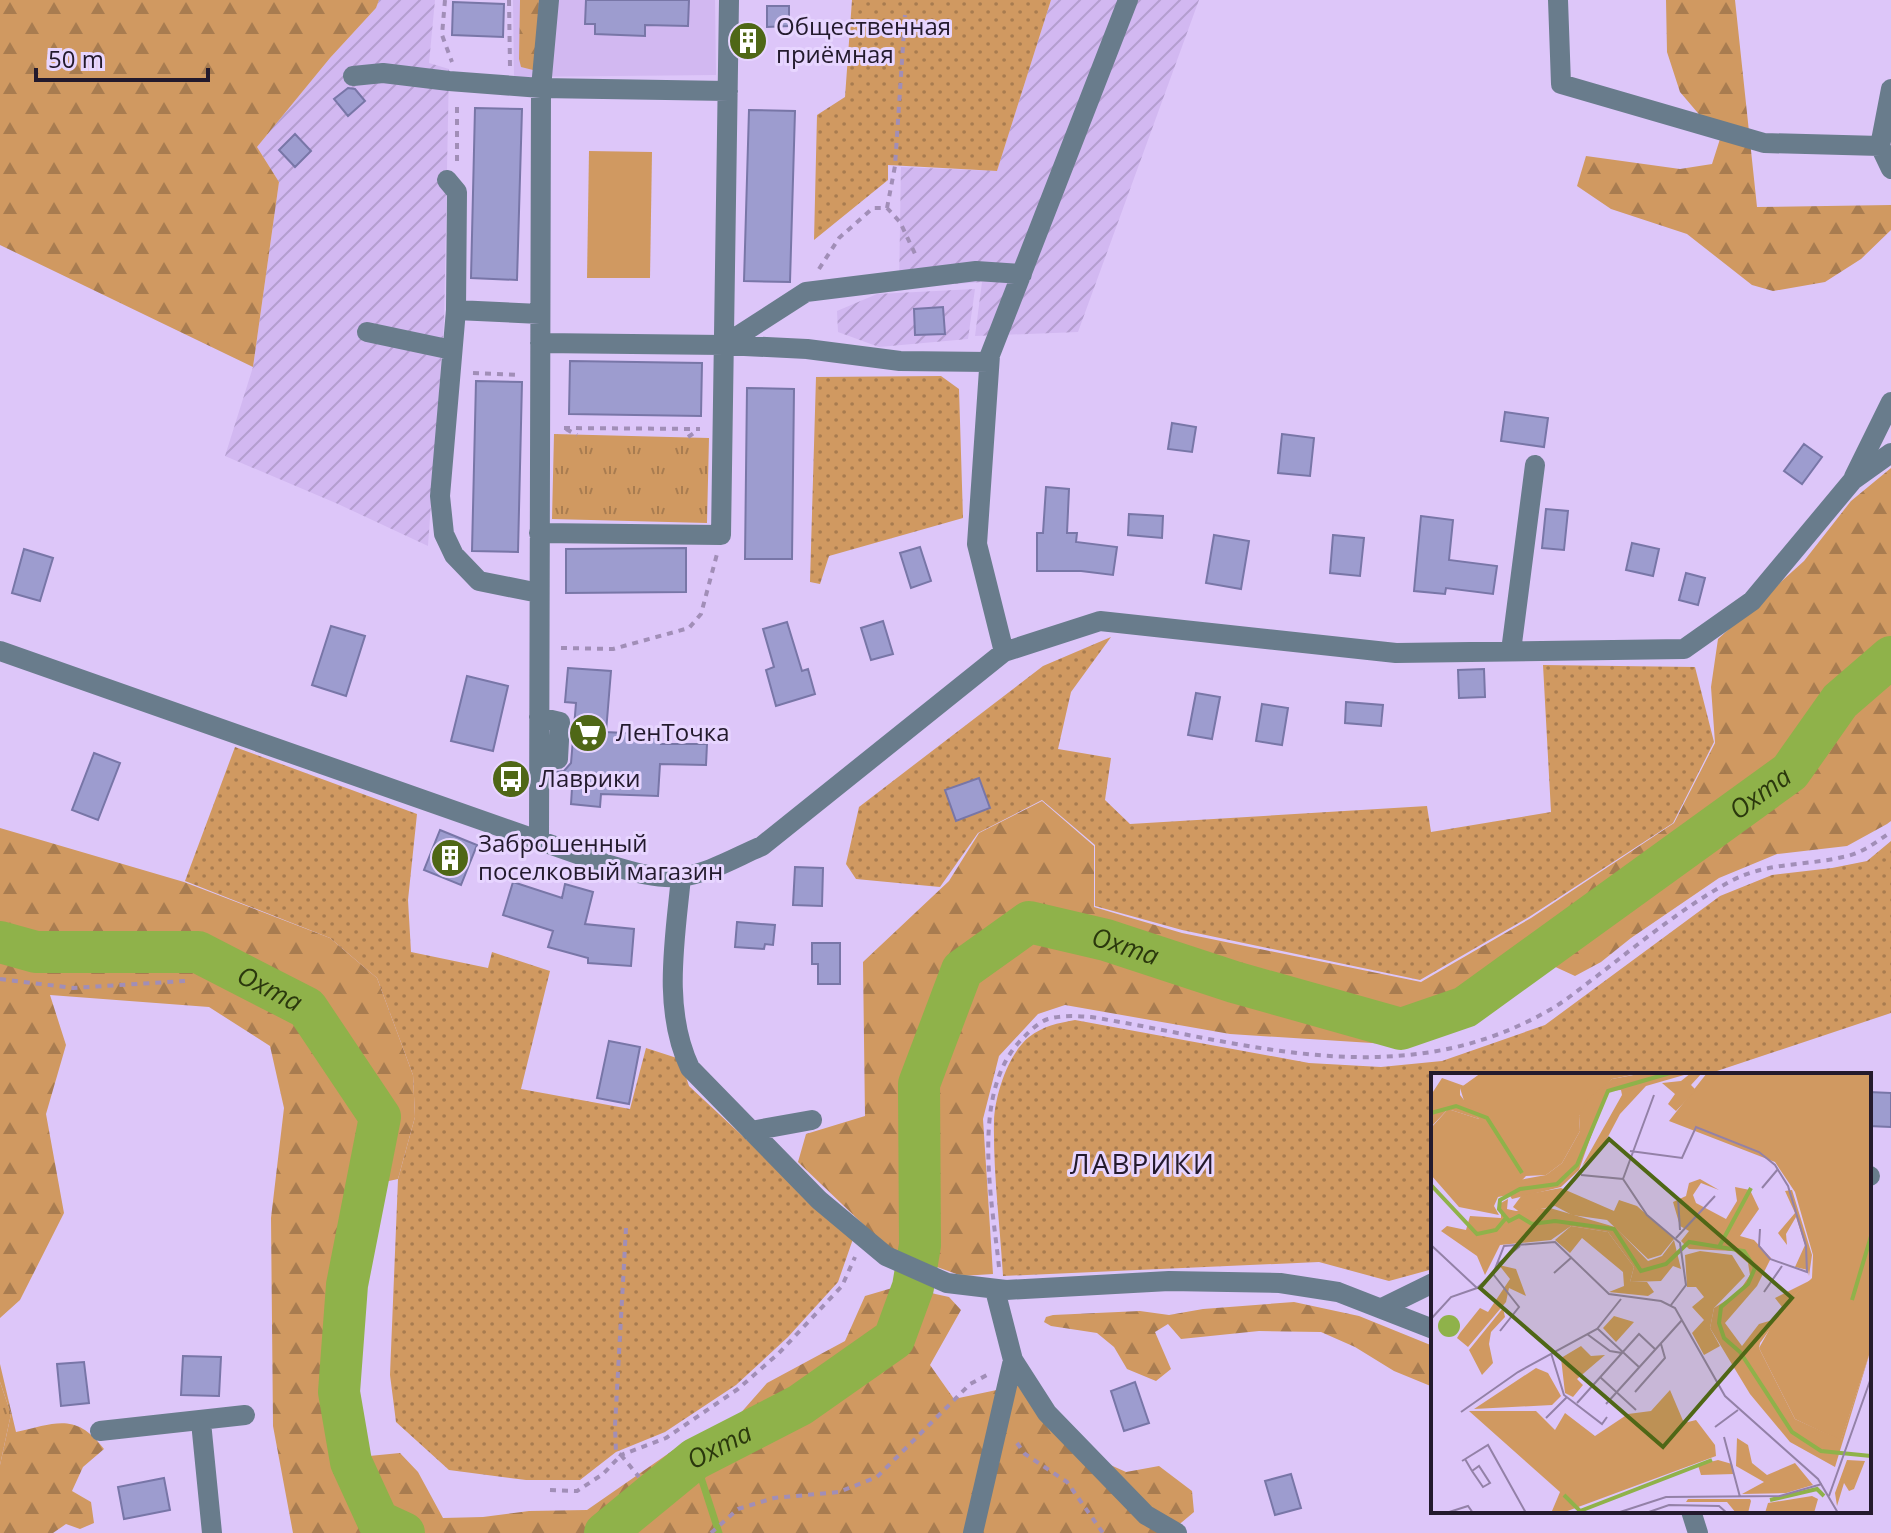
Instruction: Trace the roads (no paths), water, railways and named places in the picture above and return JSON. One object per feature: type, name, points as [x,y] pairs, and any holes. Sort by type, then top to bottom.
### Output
[{"type":"street","points":[[539,841],[541,88],[549,0]]},
{"type":"street","points":[[539,533],[721,535],[728,91],[722,42],[729,0]]},
{"type":"street","points":[[1004,652],[977,544],[990,358],[1128,0]]},
{"type":"street","points":[[1558,0],[1561,84],[1764,143],[1880,146]]},
{"type":"street","points":[[353,76],[383,73],[541,88],[728,91]]},
{"type":"street","points":[[1891,89],[1880,146],[1891,169]]},
{"type":"street","points":[[452,186],[456,310],[440,496],[444,534],[454,555],[479,581],[539,593]]},
{"type":"street","points":[[724,345],[806,292],[976,271],[1022,274]]},
{"type":"street","points":[[456,310],[540,314]]},
{"type":"street","points":[[367,332],[452,350]]},
{"type":"street","points":[[540,343],[807,349],[900,361],[990,358]]},
{"type":"street","points":[[0,651],[539,841],[644,875],[681,877],[723,864],[762,846],[1004,652],[1100,621],[1396,653],[1684,649],[1752,601],[1853,480],[1891,402]]},
{"type":"street","points":[[1853,480],[1891,453]]},
{"type":"street","points":[[1511,651],[1535,465]]},
{"type":"street","points":[[681,877],[673,990],[680,1047],[690,1068],[819,1200],[886,1256],[947,1283],[998,1290],[1169,1281],[1280,1283],[1338,1292],[1431,1328]]},
{"type":"street","points":[[751,1131],[812,1120]]},
{"type":"street","points":[[1382,1308],[1431,1284]]},
{"type":"street","points":[[998,1290],[1013,1360],[1047,1413],[1146,1515],[1177,1533]]},
{"type":"street","points":[[973,1533],[1013,1360]]},
{"type":"street","points":[[100,1431],[245,1415]]},
{"type":"street","points":[[201,1422],[212,1533]]},
{"type":"street","points":[[1692,1513],[1698,1533]]},
{"type":"waterway","name":"Охта","points":[[605,1533],[695,1459],[800,1405],[894,1339],[913,1287],[920,1245],[919,1084],[962,970],[1029,922],[1106,940],[1234,982],[1401,1029],[1465,1007],[1790,772],[1840,701],[1891,657]]},
{"type":"waterway","name":"Охта","points":[[0,942],[36,952],[198,952],[307,1008],[380,1117],[347,1285],[339,1392],[351,1462],[378,1521],[404,1533]]},
{"type":"waterway","points":[[695,1459],[719,1533]]},
{"type":"place","name":"Общественная приёмная","points":[[748,41]]},
{"type":"place","name":"ЛенТочка","points":[[588,733]]},
{"type":"place","name":"Лаврики","points":[[511,779]]},
{"type":"place","name":"Заброшенный поселковый магазин","points":[[450,858]]},
{"type":"district","name":"ЛАВРИКИ","points":[[1143,1164]]}]
